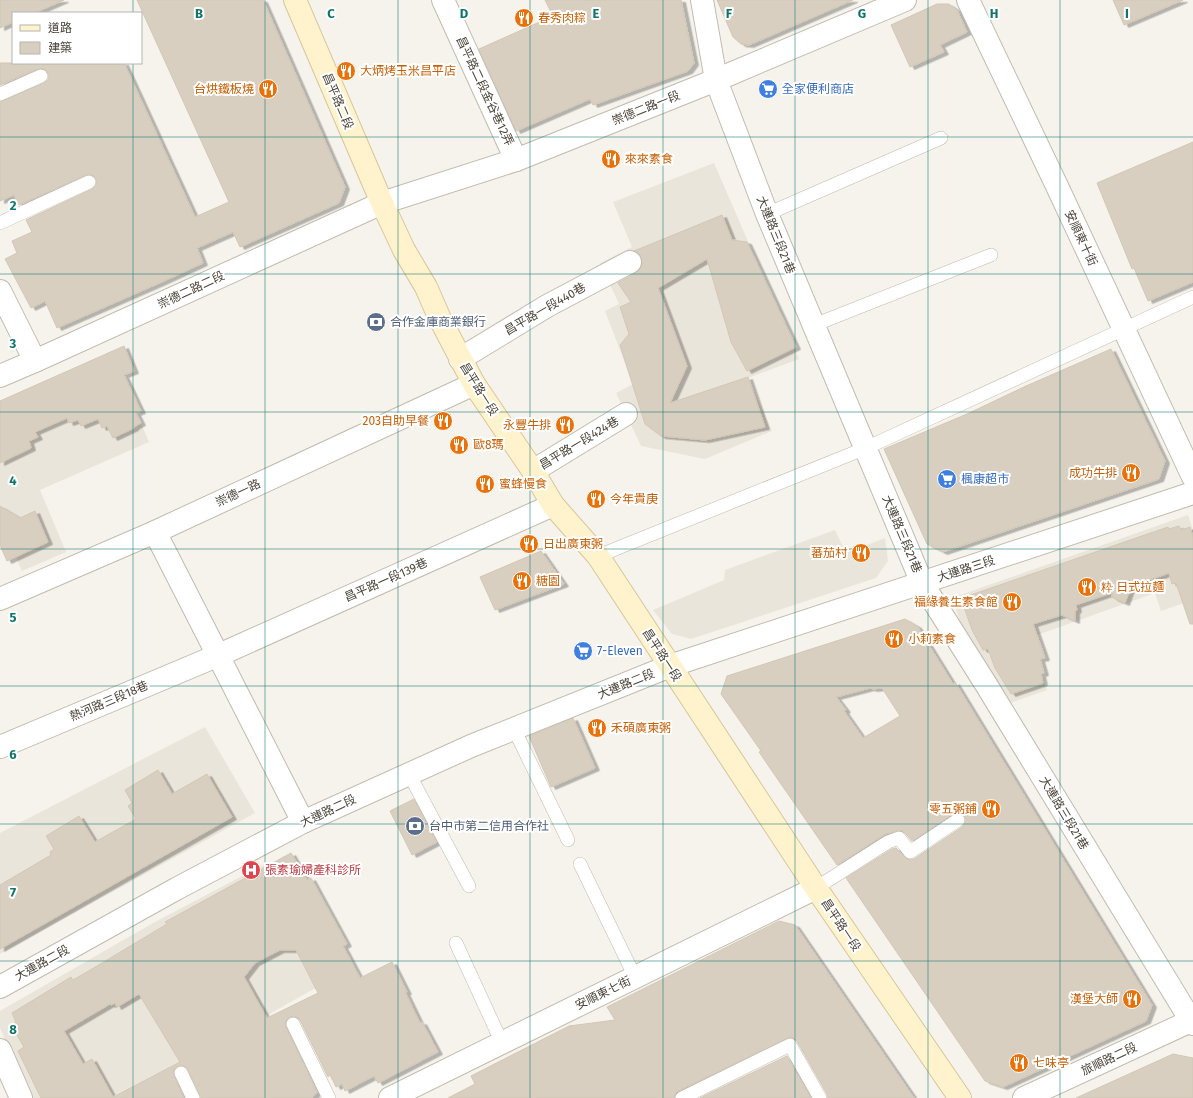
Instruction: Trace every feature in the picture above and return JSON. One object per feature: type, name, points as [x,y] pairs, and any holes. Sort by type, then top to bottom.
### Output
[{"type":"street","name":"昌平路二段","points":[[295,0],[382,203]]},
{"type":"street","name":"昌平路二段金谷巷12弄","points":[[443,0],[516,160]]},
{"type":"street","name":"大連路三段21巷","points":[[702,0],[716,80],[767,214],[922,583],[995,699],[1192,1022]]},
{"type":"street","name":"崇德二路一段","points":[[382,203],[516,160],[716,80],[905,0]]},
{"type":"street","name":"安順東十街","points":[[968,0],[1193,477]]},
{"type":"street","name":"昌平路一段","points":[[382,203],[404,250],[426,287],[440,319],[474,384],[533,471],[553,505],[598,556],[816,888],[960,1098]]},
{"type":"street","name":"崇德二路二段","points":[[0,376],[382,203]]},
{"type":"street","name":"昌平路一段440巷","points":[[460,359],[547,306],[630,262]]},
{"type":"street","points":[[0,291],[35,361]]},
{"type":"street","name":"崇德一路","points":[[0,599],[155,532],[474,384]]},
{"type":"street","name":"昌平路一段424巷","points":[[533,471],[626,414]]},
{"type":"street","name":"大連路三段","points":[[670,666],[1193,493]]},
{"type":"street","name":"昌平路一段139巷","points":[[219,655],[553,505]]},
{"type":"street","points":[[155,532],[303,822]]},
{"type":"street","name":"熱河路三段18巷","points":[[0,747],[219,655]]},
{"type":"street","name":"大連路二段","points":[[0,986],[176,888],[303,822],[470,746],[670,666]]},
{"type":"street","name":"安順東七街","points":[[390,1098],[424,1090],[502,1043],[816,888]]},
{"type":"street","name":"旅順路二段","points":[[1024,1098],[1192,1022]]},
{"type":"street","points":[[0,1050],[21,1098]]},
{"type":"lane","points":[[0,94],[41,76]]},
{"type":"lane","points":[[767,214],[940,138]]},
{"type":"lane","points":[[0,223],[89,182]]},
{"type":"lane","points":[[814,325],[991,255]]},
{"type":"lane","points":[[598,556],[866,448],[1193,297]]},
{"type":"lane","points":[[514,729],[568,840]]},
{"type":"lane","points":[[409,774],[469,886]]},
{"type":"lane","points":[[816,888],[888,842],[899,838],[910,852],[958,820]]},
{"type":"lane","points":[[580,864],[635,977]]},
{"type":"lane","points":[[456,943],[502,1043]]},
{"type":"lane","points":[[293,1024],[329,1098]]},
{"type":"lane","points":[[682,1098],[790,1045],[820,1098]]},
{"type":"lane","points":[[182,1073],[193,1098]]},
{"type":"shaded area","points":[[714,163],[799,359],[748,378],[772,431],[705,459],[641,446],[616,393],[633,384],[605,311],[619,304],[600,263],[632,247],[613,202]]},
{"type":"shaded area","points":[[113,359],[149,442],[40,490],[66,552],[22,571],[0,521],[0,409]]},
{"type":"shaded area","points":[[1188,515],[1193,530],[1193,600],[1161,611],[1155,593],[1029,638],[1047,690],[991,710],[952,598]]},
{"type":"shaded area","points":[[835,530],[846,553],[885,538],[888,561],[876,578],[691,639],[672,634],[653,610],[724,580],[725,570]]},
{"type":"shaded area","points":[[205,727],[255,813],[0,954],[0,833]]},
{"type":"shaded area","points":[[267,863],[337,976],[225,1039],[109,1098],[31,1098],[0,1028],[0,1011],[153,923]]},
{"type":"building","points":[[0,0],[64,0],[36,12],[12,12],[12,22],[0,28]]},
{"type":"building","points":[[137,0],[263,0],[345,187],[339,203],[240,247],[233,232],[197,248],[203,263],[57,328],[45,301],[31,308],[5,259],[17,253],[12,241],[32,232],[26,220],[92,189],[96,186],[96,179],[93,175],[86,175],[19,205],[14,195],[0,201],[0,102],[44,83],[48,80],[49,76],[46,70],[42,68],[0,85],[0,63],[124,64],[195,217],[229,202]]},
{"type":"building","points":[[545,0],[681,0],[694,63],[688,71],[593,105],[590,99],[516,131],[479,49],[553,16]]},
{"type":"building","points":[[717,0],[853,0],[749,45],[741,44],[733,37]]},
{"type":"building","points":[[1113,0],[1183,0],[1124,25]]},
{"type":"building","points":[[937,4],[949,4],[957,10],[967,32],[940,45],[944,52],[910,67],[891,25]]},
{"type":"building","points":[[1193,142],[1193,282],[1148,301],[1134,268],[1132,269],[1097,183]]},
{"type":"building","points":[[722,215],[732,240],[747,242],[796,347],[747,371],[731,342],[707,259],[658,288],[687,366],[670,403],[748,377],[765,427],[705,440],[661,436],[645,424],[620,345],[629,334],[620,307],[631,302],[618,283],[636,273],[641,268],[641,257],[634,251]]},
{"type":"building","points":[[124,346],[134,371],[124,375],[141,411],[136,413],[141,423],[113,438],[107,426],[102,428],[98,419],[81,426],[78,420],[69,423],[67,418],[35,432],[38,437],[29,441],[31,448],[0,463],[0,401]]},
{"type":"building","points":[[1111,349],[1165,461],[1159,479],[943,552],[927,544],[884,449],[967,414],[1026,386]]},
{"type":"building","points":[[0,506],[20,518],[35,511],[48,542],[7,561],[0,545]]},
{"type":"building","points":[[1179,526],[1181,530],[1190,527],[1193,537],[1193,624],[1190,624],[1176,583],[1172,584],[1169,573],[1129,587],[1130,589],[1125,603],[1113,598],[1111,593],[1076,605],[1077,610],[1075,611],[1075,621],[1062,615],[1033,624],[1045,658],[1040,659],[1044,673],[1041,674],[1043,683],[1011,694],[995,668],[988,649],[983,650],[972,630],[964,607],[968,606],[965,597],[1168,527],[1169,529]]},
{"type":"building","name":"糖園","points":[[541,551],[564,584],[495,610],[480,577]]},
{"type":"building","points":[[905,619],[917,626],[953,684],[955,682],[1152,1005],[1146,1021],[1003,1087],[985,1081],[846,878],[892,849],[896,848],[907,859],[914,859],[962,827],[966,820],[964,815],[958,812],[954,813],[912,841],[901,830],[885,834],[837,865],[721,694],[727,676]],"holes":[[[870,688],[882,688],[900,716],[863,738],[844,711],[846,710],[836,697]]]},
{"type":"building","points":[[573,718],[595,768],[551,787],[529,736]]},
{"type":"building","points":[[158,770],[172,794],[207,774],[232,817],[0,949],[0,885],[51,855],[50,852],[54,849],[46,836],[79,816],[95,842],[136,819],[128,806],[132,803],[125,790]]},
{"type":"building","name":"台中市第二信用合作社","points":[[414,799],[437,842],[412,855],[390,811]]},
{"type":"building","points":[[291,853],[307,880],[311,878],[347,944],[343,946],[360,978],[392,962],[420,1023],[422,1022],[438,1052],[378,1083],[374,1076],[345,1091],[342,1084],[336,1087],[330,1074],[328,1077],[300,1020],[293,1016],[287,1019],[285,1023],[317,1092],[312,1098],[201,1098],[188,1070],[185,1066],[181,1065],[175,1068],[173,1073],[184,1098],[41,1098],[18,1051],[24,1047],[11,1025],[16,1022],[12,1013],[71,977],[73,980],[92,969],[167,924],[165,922]],"holes":[[[280,950],[296,950],[318,993],[267,1018],[244,977],[255,963]],[[139,994],[180,1062],[113,1097],[92,1059],[83,1064],[64,1031],[110,1004],[115,1003],[117,1007]]]},
{"type":"building","points":[[779,921],[795,925],[914,1098],[828,1098],[797,1041],[790,1037],[678,1091],[674,1098],[448,1098],[475,1084],[471,1076],[569,1026],[615,1020],[607,1007]]},
{"type":"building","points":[[1173,1054],[1193,1058],[1193,1098],[1076,1098]]},
{"type":"building","points":[[787,1056],[811,1098],[700,1098]]},
{"type":"place","name":"春秀肉粽","points":[[524,18]]},
{"type":"place","name":"大炳烤玉米昌平店","points":[[346,71]]},
{"type":"place","name":"台烘鐵板燒","points":[[268,89]]},
{"type":"place","name":"全家便利商店","points":[[768,89]]},
{"type":"place","name":"來來素食","points":[[611,159]]},
{"type":"place","name":"合作金庫商業銀行","points":[[376,322]]},
{"type":"place","name":"203自助早餐","points":[[443,421]]},
{"type":"place","name":"永豐牛排","points":[[565,425]]},
{"type":"place","name":"歐8瑪","points":[[459,445]]},
{"type":"place","name":"成功牛排","points":[[1131,473]]},
{"type":"place","name":"楓康超市","points":[[947,479]]},
{"type":"place","name":"蜜蜂慢食","points":[[485,484]]},
{"type":"place","name":"今年貴庚","points":[[596,499]]},
{"type":"place","name":"日出廣東粥","points":[[529,544]]},
{"type":"place","name":"蕃茄村","points":[[861,553]]},
{"type":"place","name":"糖園","points":[[522,581]]},
{"type":"place","name":"粋 日式拉麵","points":[[1087,587]]},
{"type":"place","name":"福緣養生素食館","points":[[1012,602]]},
{"type":"place","name":"小莉素食","points":[[894,639]]},
{"type":"place","name":"7-Eleven","points":[[583,651]]},
{"type":"place","name":"禾碩廣東粥","points":[[597,728]]},
{"type":"place","name":"零五粥鋪","points":[[991,809]]},
{"type":"place","name":"台中市第二信用合作社","points":[[415,826]]},
{"type":"place","name":"張素瑜婦產科診所","points":[[251,870]]},
{"type":"place","name":"漢堡大師","points":[[1132,999]]},
{"type":"place","name":"七味亭","points":[[1019,1063]]}]
